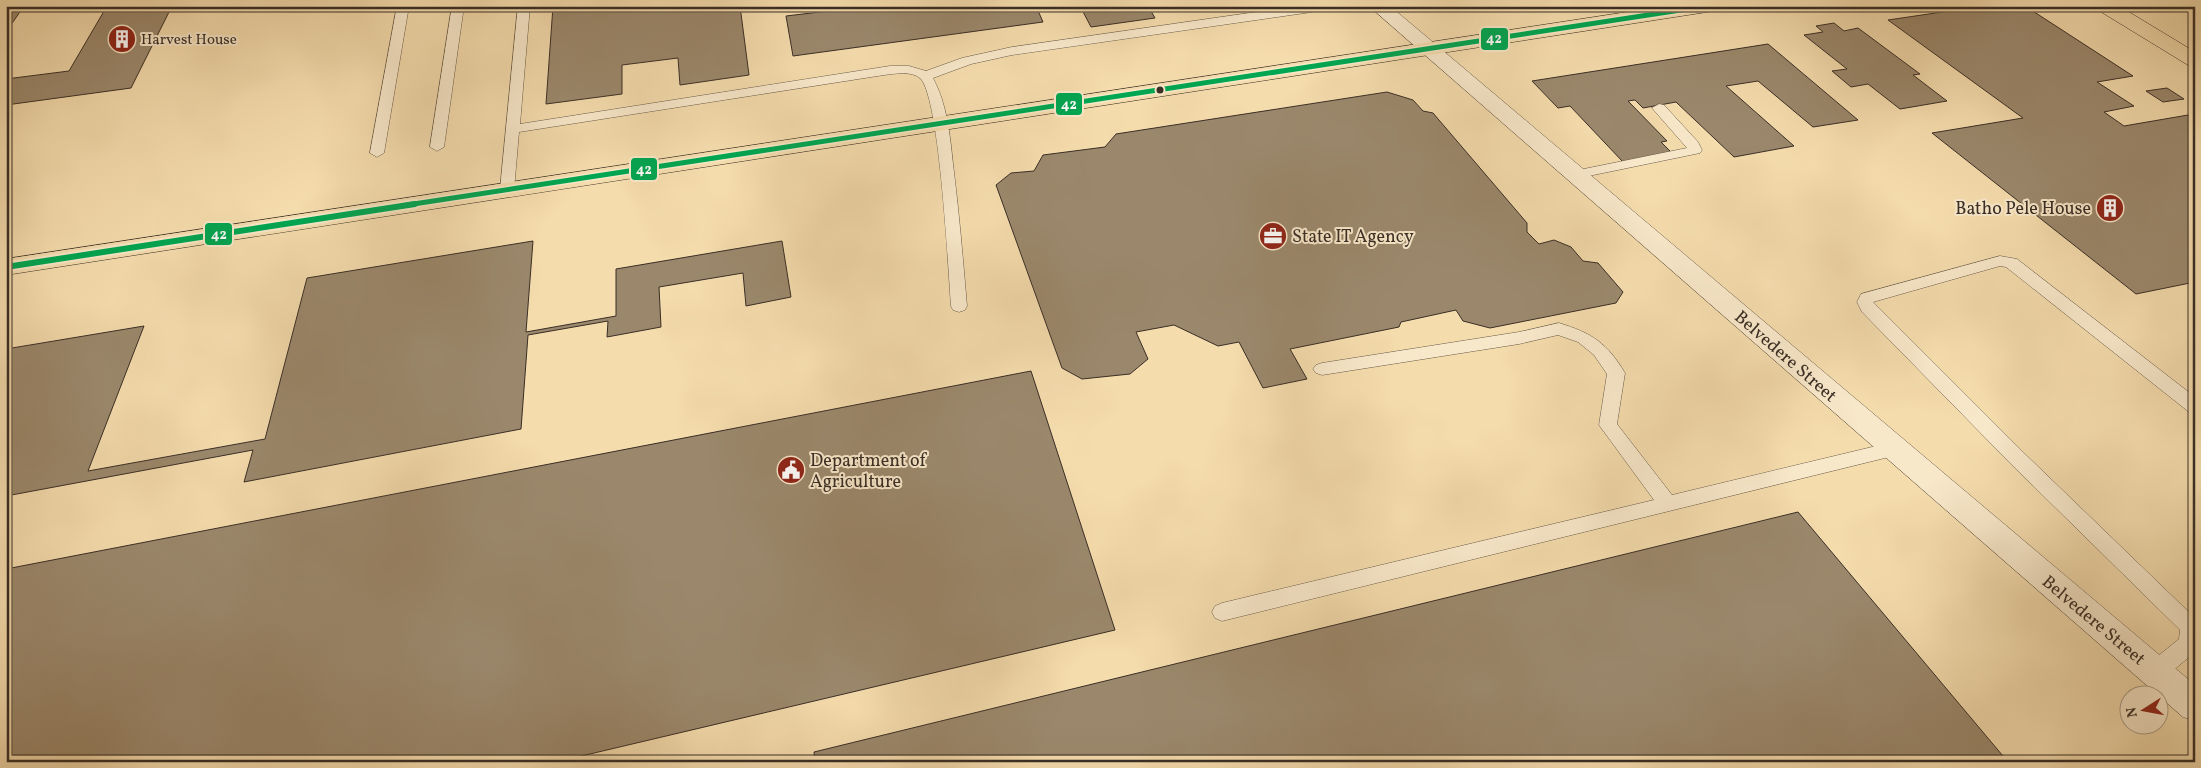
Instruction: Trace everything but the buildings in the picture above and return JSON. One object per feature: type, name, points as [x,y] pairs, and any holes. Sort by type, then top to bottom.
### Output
[{"type":"main road","points":[[6,267],[1707,6]]},
{"type":"main road","points":[[2105,6],[2195,61]]},
{"type":"street","name":"Belvedere Street","points":[[1378,6],[1893,450],[2195,706]]},
{"type":"lane","points":[[377,153],[403,6]]},
{"type":"lane","points":[[437,147],[458,6]]},
{"type":"lane","points":[[507,190],[524,6]]},
{"type":"lane","points":[[926,76],[968,61],[1012,51],[1312,8]]},
{"type":"lane","points":[[513,129],[878,72],[910,70],[926,76],[932,84],[942,123],[959,306]]},
{"type":"lane","points":[[1574,174],[1695,150],[1693,145],[1659,108]]},
{"type":"lane","points":[[2155,672],[2190,643],[2190,627],[2005,445],[1868,308],[1865,302],[1867,298],[2000,261],[2011,263],[2195,407]]},
{"type":"lane","points":[[1322,369],[1519,338],[1559,329],[1584,338],[1600,351],[1616,373],[1608,425],[1667,503]]},
{"type":"lane","points":[[1222,612],[1667,503],[1893,450]]},
{"type":"transit line","name":"42","points":[[6,267],[1707,6]]},
{"type":"place","name":"Harvest House","points":[[122,39]]},
{"type":"place","name":"Batho Pele House","points":[[2110,208]]},
{"type":"place","name":"State IT Agency","points":[[1273,236]]},
{"type":"place","name":"Department of Agriculture","points":[[791,470]]}]
